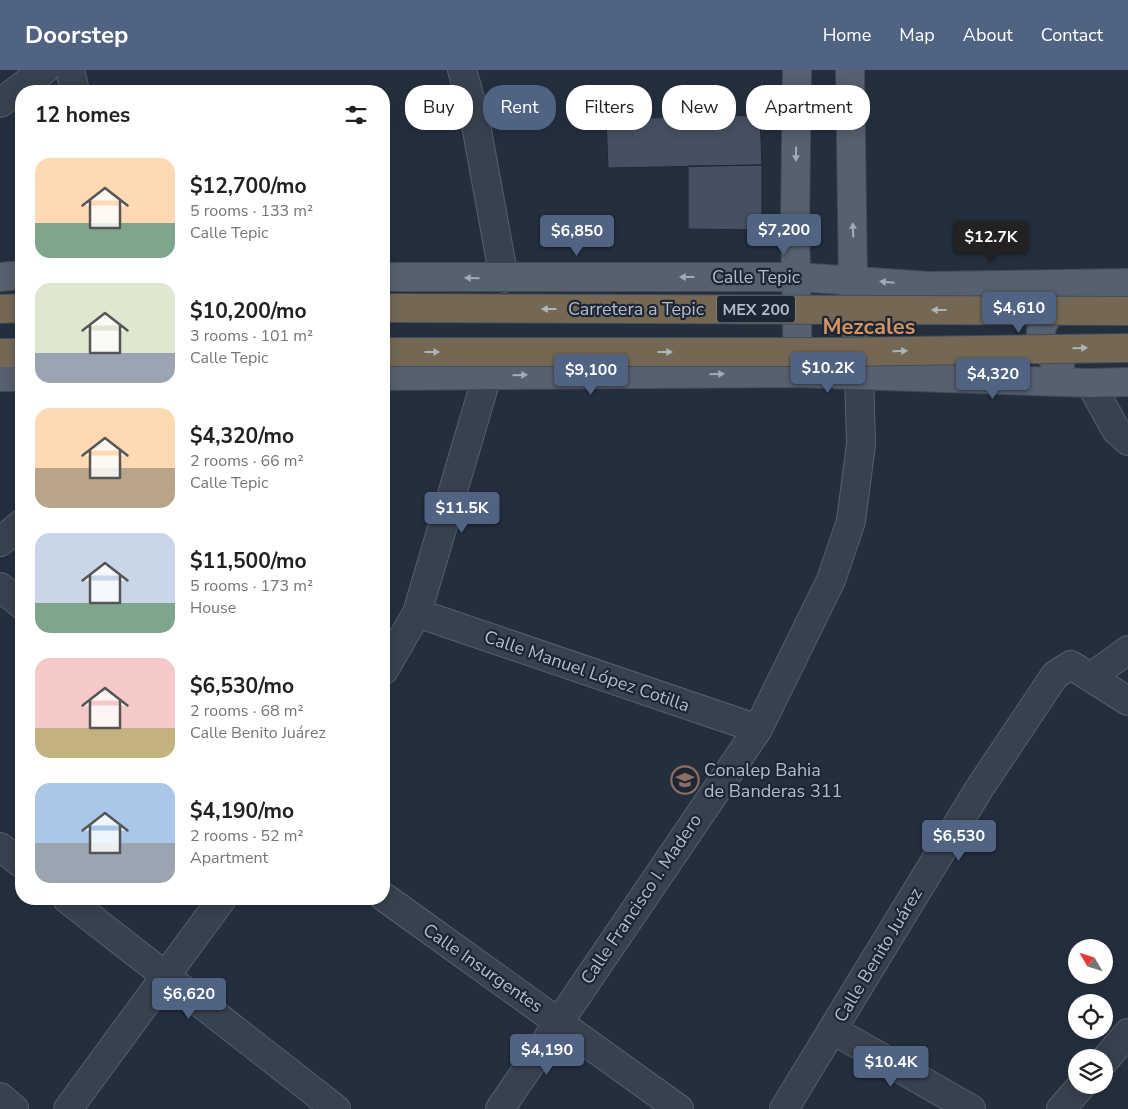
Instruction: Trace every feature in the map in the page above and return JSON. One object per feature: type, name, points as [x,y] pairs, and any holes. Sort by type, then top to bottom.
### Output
[{"type":"highway","points":[[0,309],[15,308]]},
{"type":"highway","name":"Carretera a Tepic","points":[[390,308],[1128,311]]},
{"type":"highway","points":[[390,352],[834,352],[1128,348]]},
{"type":"highway","points":[[0,353],[15,353]]},
{"type":"main road","points":[[797,70],[795,222],[798,373]]},
{"type":"main road","points":[[850,70],[853,279],[859,374]]},
{"type":"main road","points":[[0,277],[15,276]]},
{"type":"main road","name":"Calle Tepic","points":[[390,277],[797,277],[853,279],[929,286],[1128,283]]},
{"type":"main road","points":[[1089,283],[1065,297],[1045,318],[1040,333],[1045,352],[1062,366],[1090,383]]},
{"type":"main road","points":[[390,376],[798,373],[1090,383],[1128,382]]},
{"type":"main road","points":[[0,377],[15,377]]},
{"type":"street","points":[[24,85],[44,70]]},
{"type":"street","points":[[70,70],[74,85]]},
{"type":"street","points":[[462,70],[473,109],[504,278]]},
{"type":"street","points":[[0,103],[15,92]]},
{"type":"street","name":"Calle Francisco I. Madero","points":[[500,1109],[758,729],[831,580],[851,521],[861,444],[859,374]]},
{"type":"street","points":[[390,660],[417,613],[487,376]]},
{"type":"street","points":[[1090,383],[1116,430],[1128,441]]},
{"type":"street","points":[[0,542],[15,529]]},
{"type":"street","points":[[0,587],[15,599]]},
{"type":"street","name":"Calle Manuel López Cotilla","points":[[417,613],[758,729]]},
{"type":"street","points":[[1128,650],[1091,677],[1128,701]]},
{"type":"street","name":"Calle Benito Juárez","points":[[784,1109],[979,789],[1055,675],[1071,665],[1091,677]]},
{"type":"street","points":[[0,847],[15,859]]},
{"type":"street","name":"Calle Insurgentes","points":[[390,901],[680,1109]]},
{"type":"street","points":[[75,905],[336,1109]]},
{"type":"street","points":[[68,1109],[168,976],[218,905]]},
{"type":"street","points":[[833,1030],[971,1109]]},
{"type":"street","points":[[1113,1050],[1128,1033]]},
{"type":"street","points":[[1061,1109],[1074,1094]]},
{"type":"street","points":[[0,1097],[14,1109]]},
{"type":"building","points":[[746,115],[746,130],[761,130],[762,165],[608,168],[606,130],[652,130],[652,118],[662,118],[662,130],[736,130],[736,116]]},
{"type":"building","points":[[762,165],[762,230],[688,229],[688,166]]},
{"type":"place","name":"Conalep Bahia de Banderas 311","points":[[685,780]]},
{"type":"district","name":"Mezcales","points":[[869,326]]}]
